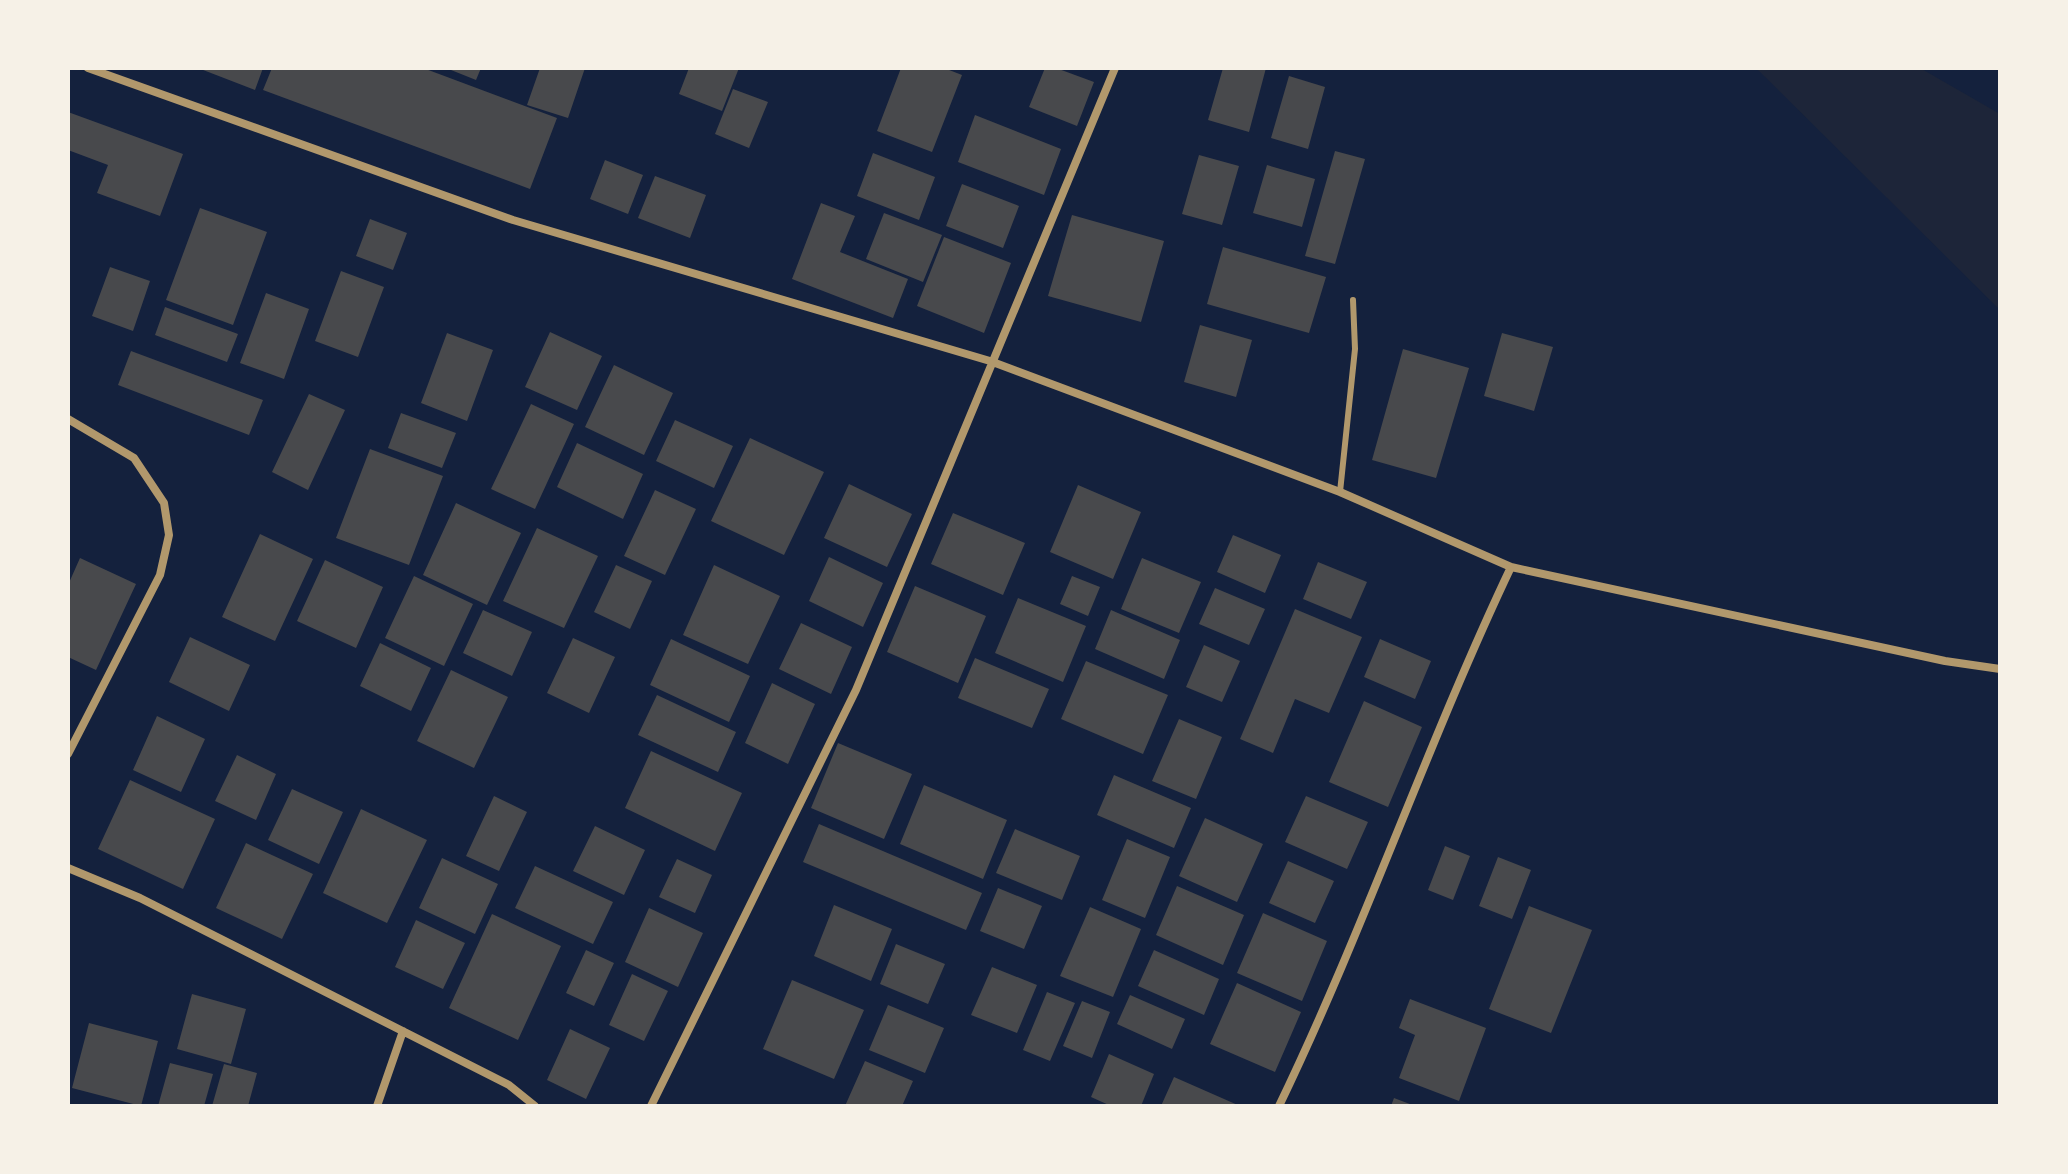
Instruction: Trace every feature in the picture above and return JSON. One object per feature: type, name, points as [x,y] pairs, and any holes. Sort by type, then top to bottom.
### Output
[{"type":"street","points":[[88,68],[513,220],[990,361],[1340,492],[1511,567],[1945,661],[2000,669]]},
{"type":"street","points":[[651,1106],[856,690],[990,361],[1115,68]]},
{"type":"street","points":[[68,419],[134,458],[164,503],[169,535],[160,575],[68,754]]},
{"type":"street","points":[[1279,1106],[1313,1036],[1459,675],[1511,567]]},
{"type":"street","points":[[68,868],[140,898],[509,1085],[535,1106]]},
{"type":"street","points":[[377,1106],[403,1031]]},
{"type":"lane","points":[[1340,492],[1355,349],[1353,300]]},
{"type":"shaded area","points":[[1756,68],[1920,68],[2000,114],[2000,310]]},
{"type":"building","points":[[198,68],[263,68],[255,90]]},
{"type":"building","points":[[272,68],[423,68],[557,118],[530,189],[263,90]]},
{"type":"building","points":[[446,68],[481,68],[476,80]]},
{"type":"building","points":[[540,68],[585,68],[568,118],[527,105]]},
{"type":"building","points":[[689,68],[739,68],[722,111],[679,94]]},
{"type":"building","points":[[901,68],[944,68],[962,75],[932,152],[877,131]]},
{"type":"building","points":[[1045,68],[1056,68],[1094,82],[1077,126],[1029,107]]},
{"type":"building","points":[[1223,68],[1266,68],[1249,132],[1208,120]]},
{"type":"building","points":[[1289,76],[1325,87],[1308,149],[1271,138]]},
{"type":"building","points":[[733,89],[768,102],[749,148],[715,134]]},
{"type":"building","points":[[68,112],[183,154],[160,216],[97,193],[108,165],[68,150]]},
{"type":"building","points":[[975,115],[1061,149],[1044,195],[958,162]]},
{"type":"building","points":[[1335,151],[1365,159],[1335,264],[1305,256]]},
{"type":"building","points":[[873,153],[935,177],[919,220],[857,196]]},
{"type":"building","points":[[1199,155],[1239,166],[1222,225],[1182,214]]},
{"type":"building","points":[[605,160],[643,175],[628,214],[590,199]]},
{"type":"building","points":[[1267,165],[1315,179],[1302,227],[1253,213]]},
{"type":"building","points":[[655,176],[706,195],[690,238],[638,218]]},
{"type":"building","points":[[962,184],[1019,206],[1003,248],[946,226]]},
{"type":"building","points":[[821,203],[855,216],[840,252],[908,279],[893,318],[792,279]]},
{"type":"building","points":[[200,208],[267,232],[233,325],[166,300]]},
{"type":"building","points":[[884,213],[942,235],[923,282],[866,259]]},
{"type":"building","points":[[1072,215],[1164,241],[1141,322],[1048,296]]},
{"type":"building","points":[[370,219],[407,233],[393,270],[356,256]]},
{"type":"building","points":[[944,237],[1011,263],[984,333],[917,306]]},
{"type":"building","points":[[1223,247],[1326,277],[1309,333],[1207,304]]},
{"type":"building","points":[[110,267],[150,281],[133,331],[92,316]]},
{"type":"building","points":[[341,271],[384,287],[358,357],[315,341]]},
{"type":"building","points":[[266,293],[309,309],[284,379],[240,363]]},
{"type":"building","points":[[165,307],[238,334],[227,362],[155,335]]},
{"type":"building","points":[[1200,325],[1252,340],[1236,397],[1184,382]]},
{"type":"building","points":[[550,332],[602,356],[577,410],[525,387]]},
{"type":"building","points":[[447,333],[493,350],[467,421],[421,403]]},
{"type":"building","points":[[1502,333],[1553,347],[1534,411],[1484,396]]},
{"type":"building","points":[[1403,349],[1469,368],[1436,478],[1372,460]]},
{"type":"building","points":[[131,351],[263,400],[249,435],[118,385]]},
{"type":"building","points":[[614,365],[673,393],[644,455],[585,427]]},
{"type":"building","points":[[309,394],[345,410],[308,490],[272,472]]},
{"type":"building","points":[[531,404],[574,424],[535,509],[491,489]]},
{"type":"building","points":[[401,413],[456,433],[442,468],[388,448]]},
{"type":"building","points":[[675,420],[733,446],[714,488],[656,461]]},
{"type":"building","points":[[750,438],[824,472],[784,555],[711,521]]},
{"type":"building","points":[[577,443],[643,474],[623,519],[557,487]]},
{"type":"building","points":[[370,449],[443,476],[409,565],[336,538]]},
{"type":"building","points":[[849,484],[912,514],[887,567],[824,538]]},
{"type":"building","points":[[1078,485],[1141,512],[1113,579],[1050,552]]},
{"type":"building","points":[[655,490],[696,509],[665,575],[624,556]]},
{"type":"building","points":[[456,503],[521,533],[487,605],[423,575]]},
{"type":"building","points":[[953,513],[1025,543],[1003,595],[931,564]]},
{"type":"building","points":[[537,528],[598,556],[564,628],[503,601]]},
{"type":"building","points":[[260,534],[313,559],[275,641],[222,617]]},
{"type":"building","points":[[1233,535],[1281,555],[1265,593],[1217,572]]},
{"type":"building","points":[[829,557],[883,583],[863,627],[809,601]]},
{"type":"building","points":[[80,558],[136,584],[96,670],[68,657],[68,585]]},
{"type":"building","points":[[1142,558],[1201,582],[1179,633],[1121,609]]},
{"type":"building","points":[[325,560],[383,587],[356,648],[297,621]]},
{"type":"building","points":[[1318,562],[1367,582],[1351,619],[1303,599]]},
{"type":"building","points":[[616,565],[652,581],[630,629],[594,612]]},
{"type":"building","points":[[714,565],[780,596],[748,664],[683,635]]},
{"type":"building","points":[[414,576],[473,604],[444,666],[385,638]]},
{"type":"building","points":[[1072,576],[1100,587],[1088,616],[1060,604]]},
{"type":"building","points":[[915,586],[986,616],[958,683],[887,652]]},
{"type":"building","points":[[1215,588],[1265,609],[1249,645],[1199,624]]},
{"type":"building","points":[[1018,598],[1086,626],[1063,682],[995,653]]},
{"type":"building","points":[[1295,609],[1362,637],[1329,713],[1295,699],[1273,753],[1240,739]]},
{"type":"building","points":[[483,610],[532,632],[512,676],[463,653]]},
{"type":"building","points":[[1111,610],[1180,640],[1164,679],[1095,649]]},
{"type":"building","points":[[801,623],[852,647],[831,694],[779,669]]},
{"type":"building","points":[[190,637],[250,665],[229,711],[169,682]]},
{"type":"building","points":[[573,638],[615,657],[589,713],[547,693]]},
{"type":"building","points":[[671,639],[750,676],[729,722],[650,685]]},
{"type":"building","points":[[1380,639],[1431,661],[1415,699],[1364,677]]},
{"type":"building","points":[[380,643],[431,668],[411,711],[360,686]]},
{"type":"building","points":[[1204,645],[1240,661],[1222,702],[1186,687]]},
{"type":"building","points":[[975,658],[1049,689],[1032,728],[958,698]]},
{"type":"building","points":[[1086,661],[1168,695],[1143,754],[1061,719]]},
{"type":"building","points":[[451,670],[508,697],[474,768],[417,741]]},
{"type":"building","points":[[772,683],[815,704],[788,764],[745,743]]},
{"type":"building","points":[[657,695],[736,732],[718,772],[638,735]]},
{"type":"building","points":[[1364,701],[1422,727],[1388,807],[1329,782]]},
{"type":"building","points":[[157,716],[205,739],[181,792],[133,770]]},
{"type":"building","points":[[1179,719],[1222,737],[1196,799],[1152,781]]},
{"type":"building","points":[[838,743],[912,774],[884,839],[811,808]]},
{"type":"building","points":[[651,751],[742,793],[715,851],[625,808]]},
{"type":"building","points":[[237,755],[276,774],[256,820],[215,801]]},
{"type":"building","points":[[1114,775],[1191,808],[1174,848],[1097,815]]},
{"type":"building","points":[[130,780],[215,819],[183,889],[98,849]]},
{"type":"building","points":[[924,785],[1007,820],[983,879],[900,844]]},
{"type":"building","points":[[292,789],[343,812],[319,864],[268,840]]},
{"type":"building","points":[[494,796],[527,812],[499,871],[466,856]]},
{"type":"building","points":[[1306,796],[1368,822],[1347,869],[1285,842]]},
{"type":"building","points":[[361,809],[427,840],[387,923],[323,893]]},
{"type":"building","points":[[1205,818],[1263,844],[1237,902],[1179,876]]},
{"type":"building","points":[[819,824],[982,893],[966,930],[803,862]]},
{"type":"building","points":[[595,826],[645,850],[624,895],[573,871]]},
{"type":"building","points":[[1015,829],[1080,856],[1062,900],[996,873]]},
{"type":"building","points":[[1127,839],[1170,857],[1145,918],[1102,900]]},
{"type":"building","points":[[246,843],[313,874],[282,939],[216,908]]},
{"type":"building","points":[[1445,846],[1470,856],[1453,900],[1428,890]]},
{"type":"building","points":[[1498,857],[1531,870],[1512,919],[1479,906]]},
{"type":"building","points":[[442,858],[498,884],[475,934],[419,908]]},
{"type":"building","points":[[677,859],[712,875],[695,913],[659,897]]},
{"type":"building","points":[[1288,861],[1334,881],[1315,923],[1269,903]]},
{"type":"building","points":[[535,866],[613,902],[593,944],[515,908]]},
{"type":"building","points":[[1177,886],[1244,915],[1223,965],[1156,935]]},
{"type":"building","points":[[998,888],[1042,906],[1024,949],[980,931]]},
{"type":"building","points":[[834,905],[892,929],[871,981],[814,956]]},
{"type":"building","points":[[1529,906],[1592,930],[1551,1033],[1489,1009]]},
{"type":"building","points":[[1090,907],[1141,929],[1113,997],[1060,976]]},
{"type":"building","points":[[649,908],[703,933],[678,987],[625,962]]},
{"type":"building","points":[[1263,913],[1327,941],[1302,1001],[1237,973]]},
{"type":"building","points":[[492,914],[561,946],[518,1040],[449,1008]]},
{"type":"building","points":[[416,920],[465,943],[443,989],[395,967]]},
{"type":"building","points":[[896,944],[945,964],[928,1004],[880,984]]},
{"type":"building","points":[[586,950],[614,963],[594,1006],[566,993]]},
{"type":"building","points":[[1154,950],[1219,979],[1204,1015],[1138,986]]},
{"type":"building","points":[[992,967],[1037,985],[1017,1033],[971,1015]]},
{"type":"building","points":[[632,974],[668,991],[644,1041],[609,1025]]},
{"type":"building","points":[[792,980],[864,1010],[834,1079],[763,1049]]},
{"type":"building","points":[[1237,983],[1301,1012],[1275,1072],[1210,1044]]},
{"type":"building","points":[[1047,992],[1075,1003],[1050,1061],[1023,1050]]},
{"type":"building","points":[[192,994],[246,1009],[231,1064],[177,1049]]},
{"type":"building","points":[[1130,995],[1185,1019],[1172,1049],[1117,1024]]},
{"type":"building","points":[[1410,999],[1486,1028],[1459,1101],[1399,1078],[1415,1035],[1399,1028]]},
{"type":"building","points":[[1082,1001],[1110,1012],[1092,1058],[1063,1046]]},
{"type":"building","points":[[888,1005],[944,1028],[925,1073],[869,1050]]},
{"type":"building","points":[[89,1023],[158,1041],[141,1106],[72,1088]]},
{"type":"building","points":[[570,1029],[610,1048],[586,1099],[547,1080]]},
{"type":"building","points":[[1109,1054],[1154,1074],[1141,1106],[1111,1106],[1091,1097]]},
{"type":"building","points":[[865,1061],[913,1081],[902,1106],[845,1106]]},
{"type":"building","points":[[170,1063],[213,1074],[204,1106],[158,1106]]},
{"type":"building","points":[[224,1064],[257,1073],[248,1106],[212,1106]]},
{"type":"building","points":[[1174,1077],[1240,1106],[1161,1106]]},
{"type":"building","points":[[1394,1098],[1415,1106],[1391,1106]]}]
